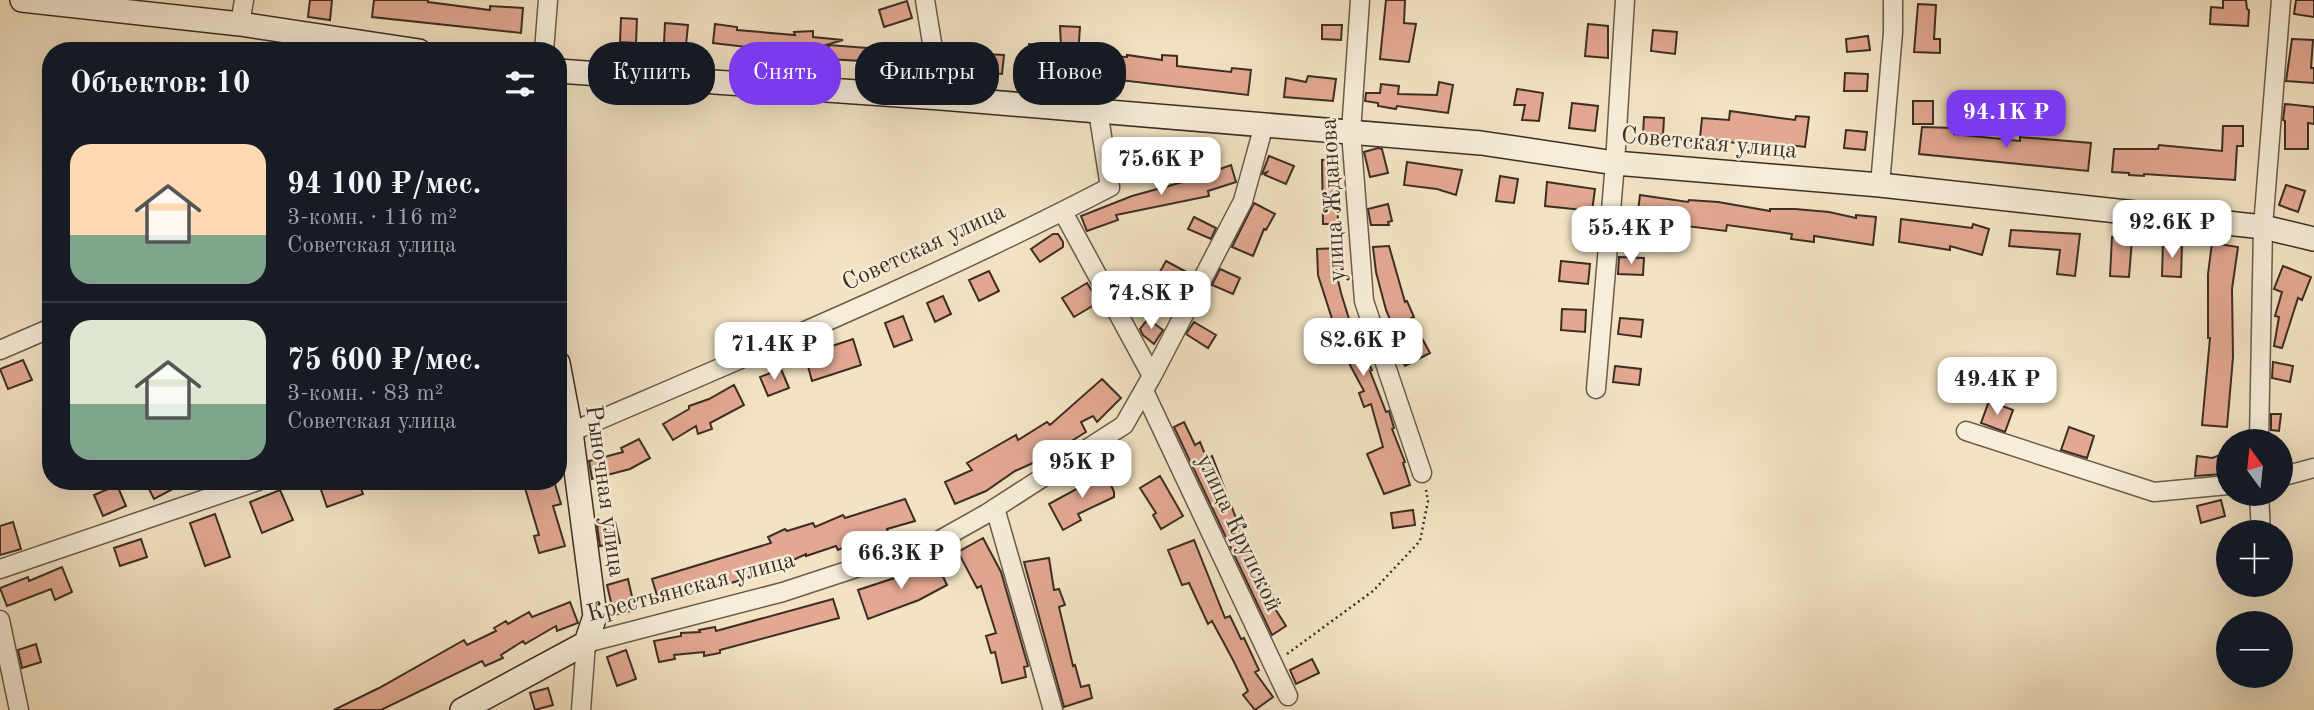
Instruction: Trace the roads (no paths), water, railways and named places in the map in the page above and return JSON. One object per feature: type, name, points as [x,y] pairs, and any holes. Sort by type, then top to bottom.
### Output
[{"type":"street","points":[[22,0],[240,24],[359,42]]},
{"type":"street","points":[[240,24],[244,0]]},
{"type":"street","points":[[545,42],[548,0]]},
{"type":"street","points":[[925,0],[932,42]]},
{"type":"street","name":"улица Жданова","points":[[1360,0],[1351,132],[1364,301],[1422,472]]},
{"type":"street","points":[[1596,390],[1615,163],[1625,0]]},
{"type":"street","points":[[1880,185],[1893,32],[1893,0]]},
{"type":"street","points":[[2259,429],[2263,228],[2281,0]]},
{"type":"street","name":"Советская улица","points":[[567,72],[855,92]]},
{"type":"street","name":"Советская улица","points":[[999,103],[1481,143],[1615,163],[1880,185],[2263,228],[2314,239]]},
{"type":"street","name":"Советская улица","points":[[571,432],[847,313],[1063,212],[1110,187],[1098,111]]},
{"type":"street","name":"Крестьянская улица","points":[[461,710],[586,643],[783,592],[938,541],[995,508],[1124,425],[1243,201],[1264,125]]},
{"type":"street","name":"улица Крупской","points":[[1063,212],[1148,384],[1288,696]]},
{"type":"street","points":[[0,350],[42,332]]},
{"type":"street","name":"Рыночная улица","points":[[567,413],[595,616],[586,643],[581,710]]},
{"type":"street","points":[[1966,431],[2154,492],[2216,486]]},
{"type":"street","points":[[2293,474],[2314,468]]},
{"type":"street","points":[[0,569],[232,490]]},
{"type":"street","points":[[995,508],[1053,710]]},
{"type":"street","points":[[0,620],[19,710]]}]
